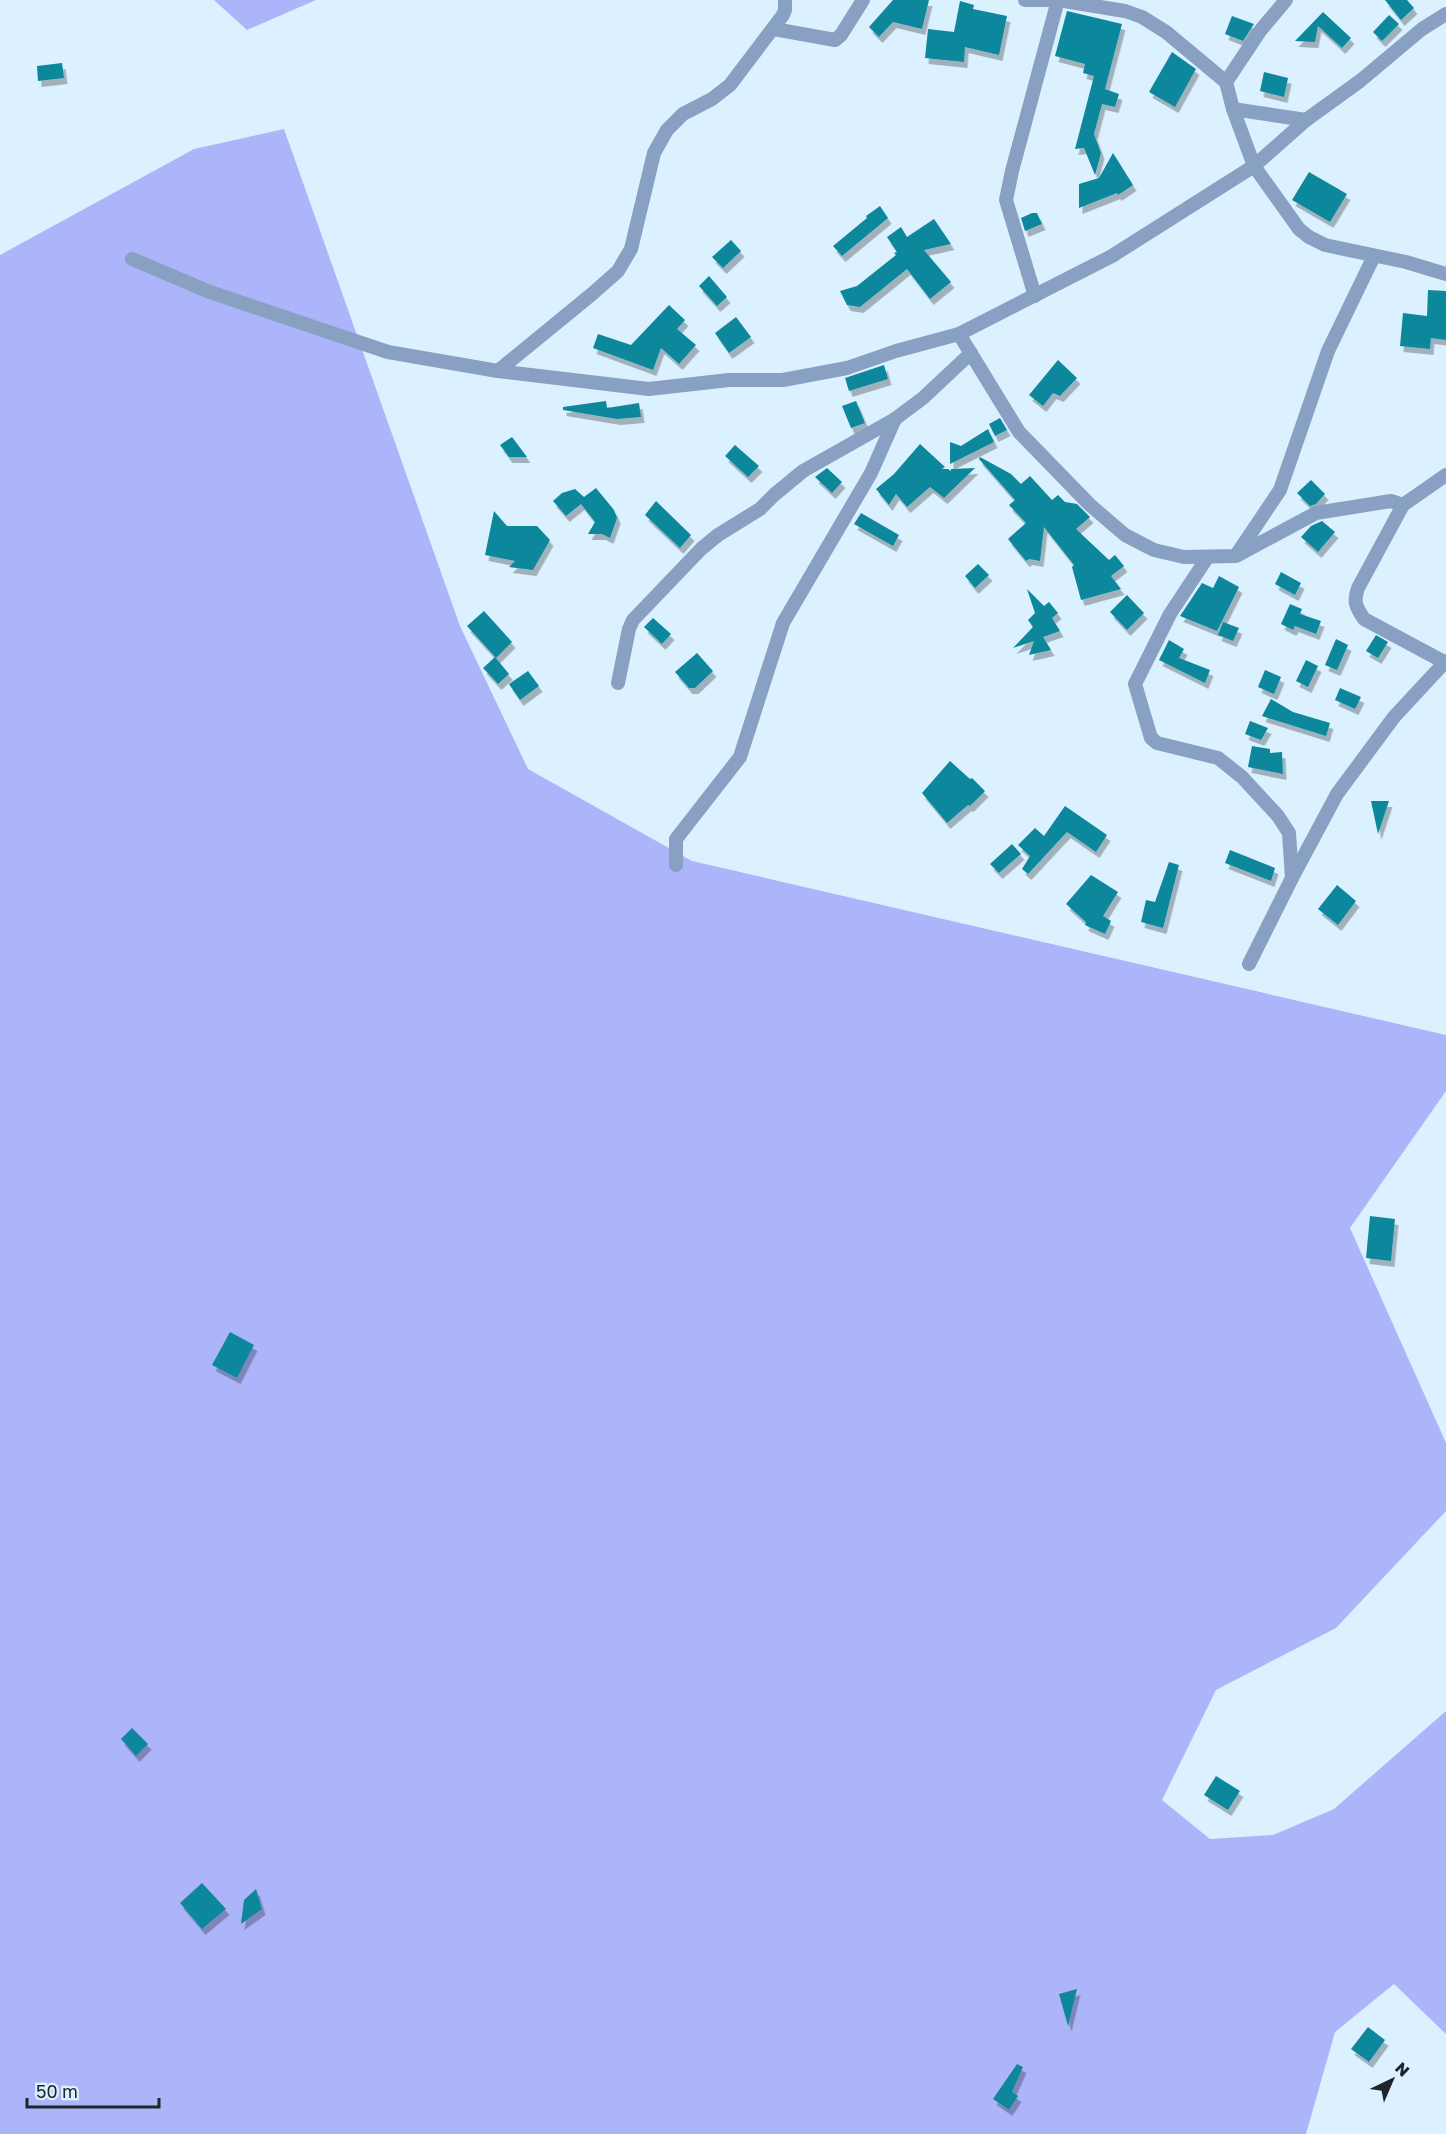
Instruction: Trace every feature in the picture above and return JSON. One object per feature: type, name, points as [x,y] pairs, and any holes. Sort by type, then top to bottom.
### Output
[{"type":"street","points":[[498,371],[618,271],[631,249],[654,153],[667,130],[683,114],[712,99],[730,85],[774,29],[785,10],[785,0]]},
{"type":"street","points":[[774,29],[835,40],[841,36],[863,0]]},
{"type":"street","points":[[1025,0],[1058,0],[1125,11],[1142,17],[1166,32],[1226,82],[1233,109],[1254,166],[1299,229],[1325,245],[1406,262],[1446,274]]},
{"type":"street","points":[[1035,296],[1006,200],[1058,0]]},
{"type":"street","points":[[1226,82],[1260,31],[1286,0]]},
{"type":"street","points":[[132,259],[210,292],[388,352],[498,371],[649,389],[729,380],[783,380],[847,368],[896,351],[959,334],[1112,256],[1254,166],[1306,120],[1360,81],[1422,29],[1446,14]]},
{"type":"street","points":[[1233,109],[1306,120]]},
{"type":"street","points":[[1236,556],[1280,490],[1328,351],[1374,256]]},
{"type":"street","points":[[959,334],[1019,432],[1059,475],[1125,536],[1154,550],[1184,557],[1236,556],[1316,513],[1391,501],[1403,505]]},
{"type":"street","points":[[618,683],[629,629],[633,620],[701,549],[732,525],[760,509],[803,471],[896,419],[923,398],[971,353]]},
{"type":"street","points":[[676,865],[676,839],[740,757],[783,623],[871,473],[896,419]]},
{"type":"street","points":[[1249,964],[1337,794],[1394,717],[1446,662],[1364,619],[1356,607],[1354,598],[1403,505],[1446,476]]},
{"type":"street","points":[[1207,558],[1170,614],[1135,684],[1150,738],[1156,743],[1218,758],[1242,777],[1278,816],[1289,833],[1292,878]]},
{"type":"shaded area","points":[[214,0],[316,0],[247,30]]},
{"type":"shaded area","points":[[284,129],[460,626],[528,769],[692,861],[1446,1035],[1446,1091],[1350,1228],[1446,1443],[1446,1511],[1336,1628],[1216,1690],[1162,1800],[1210,1839],[1273,1835],[1334,1809],[1446,1711],[1446,2034],[1394,1984],[1335,2032],[1306,2134],[0,2134],[0,255],[194,149]]},
{"type":"building","points":[[893,0],[929,0],[922,29],[893,22],[879,37],[869,27]]},
{"type":"building","points":[[1385,0],[1407,0],[1414,8],[1401,20]]},
{"type":"building","points":[[960,1],[974,5],[973,9],[1007,16],[999,55],[965,47],[964,62],[925,58],[928,29],[954,32]]},
{"type":"building","points":[[1067,11],[1122,24],[1105,89],[1119,94],[1115,107],[1102,104],[1094,134],[1101,153],[1095,175],[1084,148],[1075,149],[1094,76],[1083,73],[1085,64],[1055,56]]},
{"type":"building","points":[[1323,12],[1351,38],[1342,48],[1318,26],[1315,42],[1295,41]]},
{"type":"building","points":[[1389,15],[1399,24],[1382,41],[1373,32]]},
{"type":"building","points":[[1232,16],[1254,24],[1243,41],[1225,34]]},
{"type":"building","points":[[1172,52],[1196,69],[1175,107],[1149,92]]},
{"type":"building","points":[[62,63],[64,78],[38,81],[37,66]]},
{"type":"building","points":[[1264,72],[1288,78],[1284,97],[1260,91]]},
{"type":"building","points":[[1113,153],[1133,185],[1118,195],[1117,193],[1079,208],[1079,184],[1099,178]]},
{"type":"building","points":[[1309,172],[1347,194],[1330,222],[1292,200]]},
{"type":"building","points":[[880,206],[888,218],[842,256],[833,246]]},
{"type":"building","points":[[1037,213],[1042,224],[1025,231],[1021,218]]},
{"type":"building","points":[[934,219],[951,244],[924,250],[951,282],[930,299],[907,269],[860,307],[847,305],[840,291],[857,286],[896,255],[894,253],[897,252],[887,237],[901,227],[907,237]]},
{"type":"building","points":[[731,240],[741,251],[723,268],[712,257]]},
{"type":"building","points":[[709,276],[727,297],[717,306],[699,286]]},
{"type":"building","points":[[1428,290],[1446,291],[1446,340],[1431,338],[1430,349],[1400,346],[1403,313],[1427,316]]},
{"type":"building","points":[[669,305],[685,320],[677,329],[696,345],[679,364],[661,348],[653,370],[593,348],[598,334],[631,345]]},
{"type":"building","points":[[736,317],[751,337],[729,353],[715,333]]},
{"type":"building","points":[[1058,360],[1077,378],[1060,396],[1053,393],[1043,406],[1029,395]]},
{"type":"building","points":[[884,365],[888,379],[849,391],[845,378]]},
{"type":"building","points":[[606,401],[607,408],[639,403],[641,417],[617,419],[563,410],[563,407]]},
{"type":"building","points":[[856,401],[865,423],[851,428],[842,406]]},
{"type":"building","points":[[1000,418],[1007,430],[995,436],[989,424]]},
{"type":"building","points":[[988,429],[994,442],[950,464],[950,442],[961,446]]},
{"type":"building","points":[[512,437],[527,457],[509,457],[500,445]]},
{"type":"building","points":[[920,444],[945,467],[941,469],[951,471],[951,469],[975,468],[944,498],[930,487],[907,507],[896,494],[889,505],[876,489],[894,474]]},
{"type":"building","points":[[735,445],[759,466],[748,477],[725,456]]},
{"type":"building","points":[[980,457],[1011,474],[1021,484],[1030,476],[1052,500],[1058,495],[1065,502],[1077,504],[1090,517],[1076,529],[1109,560],[1115,555],[1124,566],[1111,576],[1121,589],[1081,600],[1072,567],[1074,565],[1044,527],[1040,561],[1029,559],[1026,561],[1008,539],[1026,523],[1009,505],[1015,500],[979,459]]},
{"type":"building","points":[[827,468],[842,482],[832,493],[815,477]]},
{"type":"building","points":[[1311,480],[1325,494],[1316,504],[1310,506],[1297,493]]},
{"type":"building","points":[[596,488],[614,510],[617,518],[610,538],[602,534],[588,534],[595,522],[581,504],[566,516],[553,501],[562,493],[575,489],[584,497]]},
{"type":"building","points":[[656,501],[691,535],[680,548],[645,515]]},
{"type":"building","points":[[494,511],[507,526],[537,526],[550,540],[533,570],[509,567],[515,561],[485,555]]},
{"type":"building","points":[[861,513],[899,535],[893,546],[854,524]]},
{"type":"building","points":[[1322,521],[1335,532],[1318,552],[1301,537],[1311,526]]},
{"type":"building","points":[[978,564],[989,575],[975,588],[965,576]]},
{"type":"building","points":[[1281,572],[1301,583],[1295,595],[1275,584]]},
{"type":"building","points":[[1219,576],[1239,587],[1217,631],[1180,616],[1202,583],[1213,588]]},
{"type":"building","points":[[1027,589],[1044,606],[1049,602],[1058,613],[1052,618],[1060,631],[1043,637],[1051,650],[1029,655],[1034,641],[1013,648],[1033,627],[1028,620],[1035,613]]},
{"type":"building","points":[[1127,595],[1144,613],[1127,630],[1110,612]]},
{"type":"building","points":[[1290,604],[1302,609],[1300,614],[1321,621],[1316,634],[1295,626],[1293,630],[1281,624]]},
{"type":"building","points":[[484,611],[512,642],[496,658],[467,626]]},
{"type":"building","points":[[653,618],[671,634],[662,644],[644,627]]},
{"type":"building","points":[[1223,622],[1239,628],[1233,641],[1218,635]]},
{"type":"building","points":[[1376,635],[1388,642],[1378,658],[1366,651]]},
{"type":"building","points":[[1336,639],[1348,645],[1337,670],[1325,665]]},
{"type":"building","points":[[1169,640],[1184,649],[1179,658],[1210,670],[1205,683],[1159,660]]},
{"type":"building","points":[[697,653],[713,671],[695,688],[689,688],[675,672]]},
{"type":"building","points":[[495,657],[509,674],[498,684],[483,668]]},
{"type":"building","points":[[1306,660],[1318,666],[1308,687],[1296,681]]},
{"type":"building","points":[[1265,670],[1281,677],[1274,694],[1258,687]]},
{"type":"building","points":[[528,671],[539,686],[520,700],[509,684]]},
{"type":"building","points":[[1340,688],[1361,697],[1355,709],[1335,700]]},
{"type":"building","points":[[1271,699],[1293,712],[1330,723],[1326,736],[1262,716]]},
{"type":"building","points":[[1250,721],[1268,728],[1261,740],[1245,734]]},
{"type":"building","points":[[1252,746],[1270,749],[1270,753],[1282,752],[1283,774],[1248,767]]},
{"type":"building","points":[[950,761],[985,791],[970,806],[968,805],[947,823],[922,793]]},
{"type":"building","points":[[1371,801],[1389,801],[1378,834]]},
{"type":"building","points":[[1065,806],[1107,835],[1096,852],[1067,832],[1028,874],[1022,869],[1030,856],[1018,845],[1035,828],[1044,836]]},
{"type":"building","points":[[1012,844],[1021,854],[999,873],[990,864]]},
{"type":"building","points":[[1230,850],[1275,868],[1271,881],[1225,863]]},
{"type":"building","points":[[1169,862],[1179,865],[1163,928],[1141,922],[1146,900],[1155,902]]},
{"type":"building","points":[[1091,875],[1118,892],[1103,916],[1111,921],[1105,934],[1085,925],[1086,922],[1066,904]]},
{"type":"building","points":[[1337,885],[1356,901],[1338,925],[1318,909]]},
{"type":"building","points":[[1370,1216],[1395,1219],[1391,1261],[1366,1258]]},
{"type":"building","points":[[230,1332],[254,1345],[237,1378],[212,1365]]},
{"type":"building","points":[[132,1728],[148,1744],[136,1756],[121,1739]]},
{"type":"building","points":[[1216,1776],[1240,1791],[1228,1810],[1204,1795]]},
{"type":"building","points":[[202,1883],[226,1909],[202,1929],[180,1903]]},
{"type":"building","points":[[256,1889],[262,1909],[241,1924],[244,1900]]},
{"type":"building","points":[[1077,1989],[1068,2026],[1059,1994]]},
{"type":"building","points":[[1368,2027],[1385,2040],[1369,2062],[1351,2049]]},
{"type":"building","points":[[1017,2064],[1023,2067],[1012,2092],[1018,2096],[1009,2110],[993,2099]]}]
